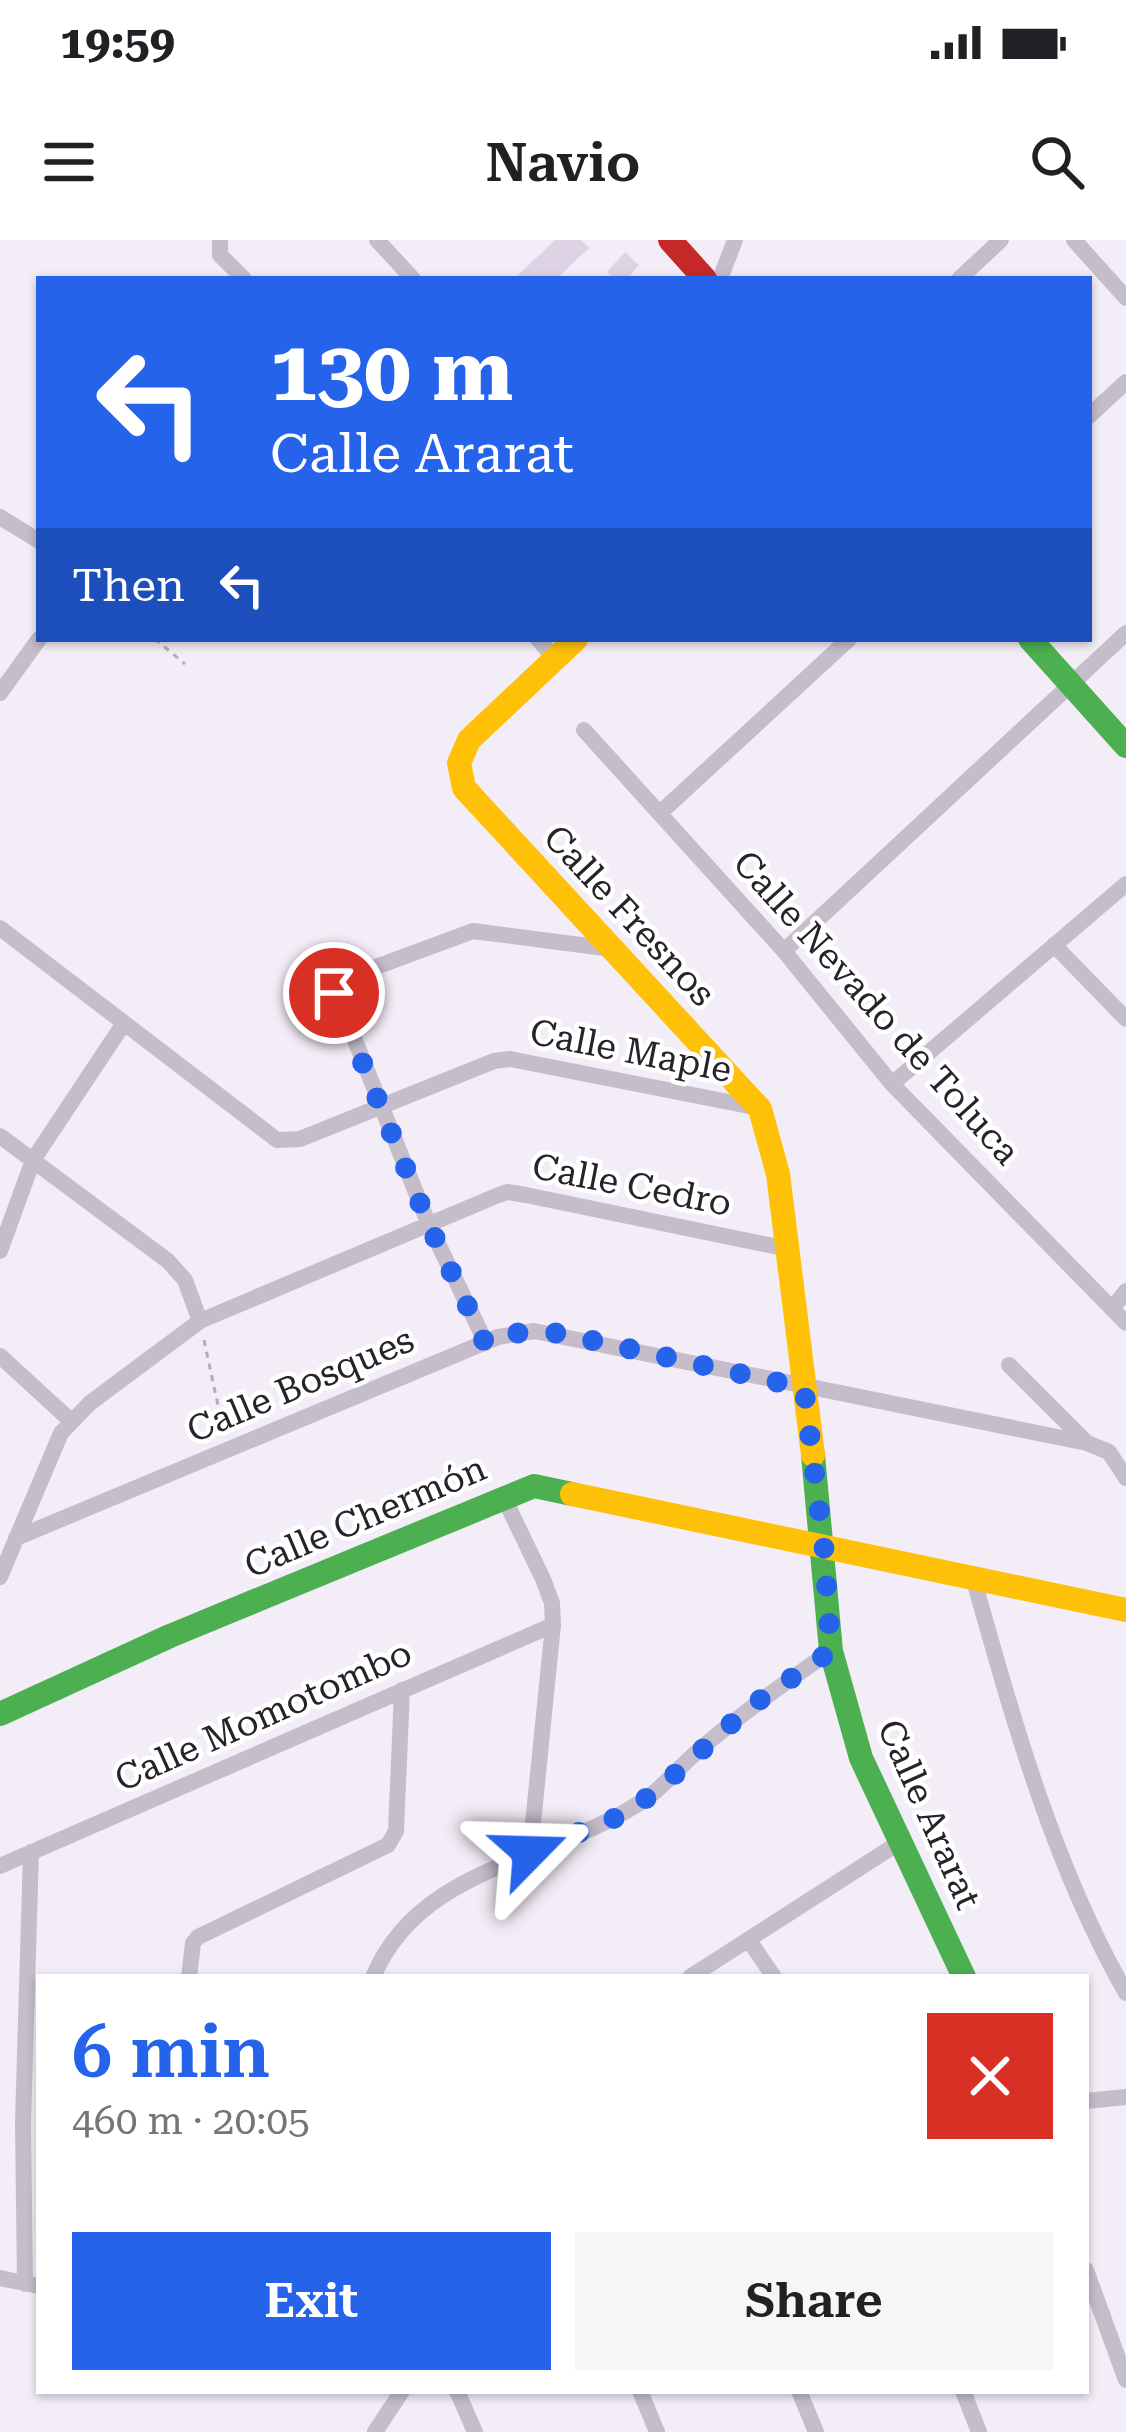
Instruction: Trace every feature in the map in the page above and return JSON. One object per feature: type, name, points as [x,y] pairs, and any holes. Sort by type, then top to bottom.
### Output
[{"type":"street","points":[[220,240],[220,255],[241,276]]},
{"type":"street","points":[[377,240],[410,276]]},
{"type":"street","points":[[670,240],[703,276]]},
{"type":"street","points":[[721,276],[736,240]]},
{"type":"street","points":[[962,276],[1001,240]]},
{"type":"street","points":[[1074,240],[1126,298]]},
{"type":"street","points":[[1092,413],[1126,382]]},
{"type":"street","points":[[0,517],[36,539]]},
{"type":"street","points":[[784,951],[1126,633]]},
{"type":"street","points":[[0,693],[37,642]]},
{"type":"street","points":[[660,813],[846,642]]},
{"type":"street","points":[[1033,642],[1126,746]]},
{"type":"street","name":"Calle Fresnos","points":[[547,649],[470,740],[459,763],[464,788],[760,1109]]},
{"type":"street","name":"Calle Nevado de Toluca","points":[[584,730],[784,951],[892,1084],[1126,1323]]},
{"type":"street","points":[[892,1084],[1126,884]]},
{"type":"street","points":[[0,928],[124,1023],[33,1160],[0,1251]]},
{"type":"street","points":[[485,1343],[429,1225],[334,993],[338,981],[473,932],[613,949]]},
{"type":"street","points":[[1054,945],[1126,1019]]},
{"type":"street","name":"Calle Maple","points":[[124,1023],[277,1140],[289,1142],[494,1060],[510,1059],[760,1109]]},
{"type":"street","name":"Calle Ararat","points":[[760,1109],[778,1174],[788,1249],[824,1548],[831,1651],[860,1758],[963,1974]]},
{"type":"street","points":[[0,1136],[167,1261],[184,1280],[200,1321]]},
{"type":"street","name":"Calle Cedro","points":[[70,1420],[200,1321],[507,1192],[788,1249]]},
{"type":"street","points":[[1112,1309],[1126,1291]]},
{"type":"street","name":"Calle Bosques","points":[[16,1538],[516,1333],[559,1333],[804,1388],[1087,1443],[1109,1452],[1126,1478]]},
{"type":"street","points":[[0,1355],[70,1420],[0,1577]]},
{"type":"street","points":[[1009,1365],[1087,1443]]},
{"type":"street","name":"Calle Chermón","points":[[0,1714],[170,1636],[503,1496],[547,1486],[1126,1610]]},
{"type":"street","points":[[503,1496],[552,1603],[530,1852]]},
{"type":"street","points":[[973,1577],[1077,1898],[1126,1993]]},
{"type":"street","name":"Calle Momotombo","points":[[0,1866],[553,1625]]},
{"type":"street","points":[[375,1974],[402,1925],[428,1903],[530,1852],[620,1816],[654,1793],[751,1706],[831,1651]]},
{"type":"street","points":[[189,1974],[193,1942],[198,1937],[388,1845],[396,1832],[402,1690]]},
{"type":"street","points":[[695,1974],[900,1842]]},
{"type":"street","points":[[0,2278],[32,2285],[23,2122],[32,1852]]},
{"type":"street","points":[[750,1942],[772,1974]]},
{"type":"street","points":[[1089,2101],[1126,2097]]},
{"type":"street","points":[[1089,2278],[1126,2380]]},
{"type":"street","points":[[375,2432],[400,2394]]},
{"type":"street","points":[[459,2394],[475,2432]]},
{"type":"street","points":[[641,2394],[657,2432]]},
{"type":"street","points":[[800,2394],[816,2432]]},
{"type":"street","points":[[964,2394],[979,2432]]},
{"type":"path","points":[[159,642],[185,664]]},
{"type":"path","points":[[200,1321],[220,1415]]},
{"type":"building","points":[[555,240],[581,240],[589,248],[559,276],[517,276]]},
{"type":"building","points":[[625,252],[639,265],[630,276],[607,272]]},
{"type":"traffic: fast","points":[[1033,642],[1126,746]]},
{"type":"traffic: fast","points":[[813,1455],[831,1651],[861,1758],[963,1974]]},
{"type":"traffic: fast","points":[[0,1714],[170,1636],[534,1486],[572,1494]]},
{"type":"traffic: slow","points":[[573,642],[469,740],[459,763],[464,788],[760,1109],[778,1174],[813,1455]]},
{"type":"traffic: slow","points":[[572,1494],[1126,1610]]},
{"type":"traffic: jam","points":[[670,240],[702,276]]},
{"type":"route","points":[[334,993],[429,1225],[485,1343],[534,1330],[559,1333],[804,1388],[831,1651],[751,1706],[654,1793],[620,1816],[530,1852]]}]
